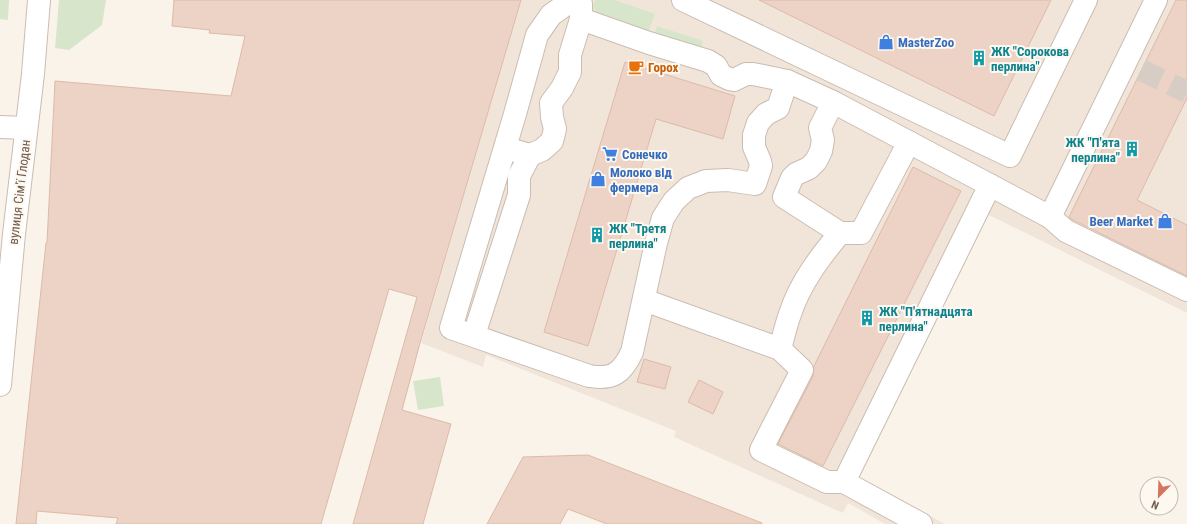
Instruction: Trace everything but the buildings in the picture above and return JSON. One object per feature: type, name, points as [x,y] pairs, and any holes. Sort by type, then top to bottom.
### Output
[{"type":"street","name":"вулиця Сім'ї Глодан","points":[[0,385],[14,234],[34,61],[39,0]]},
{"type":"street","points":[[683,0],[1010,156],[1086,0]]},
{"type":"street","points":[[1050,217],[1133,66],[1156,0]]},
{"type":"street","points":[[505,148],[530,155],[542,150],[552,140],[555,129],[551,103],[562,88],[570,72],[570,55],[578,6]]},
{"type":"street","points":[[909,142],[862,233],[840,234],[784,197],[755,184],[728,180],[706,181],[688,188],[674,201],[663,218],[632,352],[626,366],[614,374],[602,378],[589,376],[451,328],[537,35],[552,14],[578,6],[649,43],[708,60],[716,66],[721,75],[729,79],[734,80],[746,74],[753,74],[788,81],[833,102],[909,142],[1050,217],[1066,231],[1187,290]]},
{"type":"street","points":[[755,184],[761,166],[754,147],[754,135],[758,124],[766,114],[778,108],[788,81]]},
{"type":"street","points":[[784,197],[792,178],[796,174],[809,168],[816,161],[821,151],[823,140],[820,128],[833,102]]},
{"type":"street","points":[[0,127],[26,128]]},
{"type":"street","points":[[474,336],[519,195],[519,176],[530,155]]},
{"type":"street","points":[[844,482],[990,185]]},
{"type":"street","points":[[780,349],[790,312],[805,281],[821,256],[840,234]]},
{"type":"street","points":[[644,300],[780,349],[802,370],[761,450],[827,482],[844,482],[921,524]]},
{"type":"shaded area","points":[[521,0],[1187,0],[1187,313],[987,214],[858,477],[945,524],[885,524],[848,503],[843,513],[674,437],[676,431],[486,355],[483,367],[421,343]]},
{"type":"green space","points":[[0,0],[9,0],[8,20],[0,19]]},
{"type":"green space","points":[[59,0],[106,0],[102,25],[69,50],[55,48]]},
{"type":"green space","points":[[595,0],[615,0],[655,14],[648,32],[598,14],[593,8]]},
{"type":"green space","points":[[657,26],[703,41],[700,50],[655,34]]},
{"type":"green space","points":[[440,377],[444,406],[418,410],[413,381]]},
{"type":"tunnel","points":[[1141,70],[1187,92]]},
{"type":"place","name":"MasterZoo","points":[[886,42]]},
{"type":"place","name":"ЖК \"Сорокова перлина\"","points":[[979,58]]},
{"type":"place","name":"Горох","points":[[636,67]]},
{"type":"place","name":"ЖК \"П'ята перлина\"","points":[[1132,149]]},
{"type":"place","name":"Сонечко","points":[[610,154]]},
{"type":"place","name":"Молоко від фермера","points":[[598,179]]},
{"type":"place","name":"Beer Market","points":[[1165,221]]},
{"type":"place","name":"ЖК \"Третя перлина\"","points":[[597,235]]},
{"type":"place","name":"ЖК \"П'ятнадцята перлина\"","points":[[867,318]]}]
